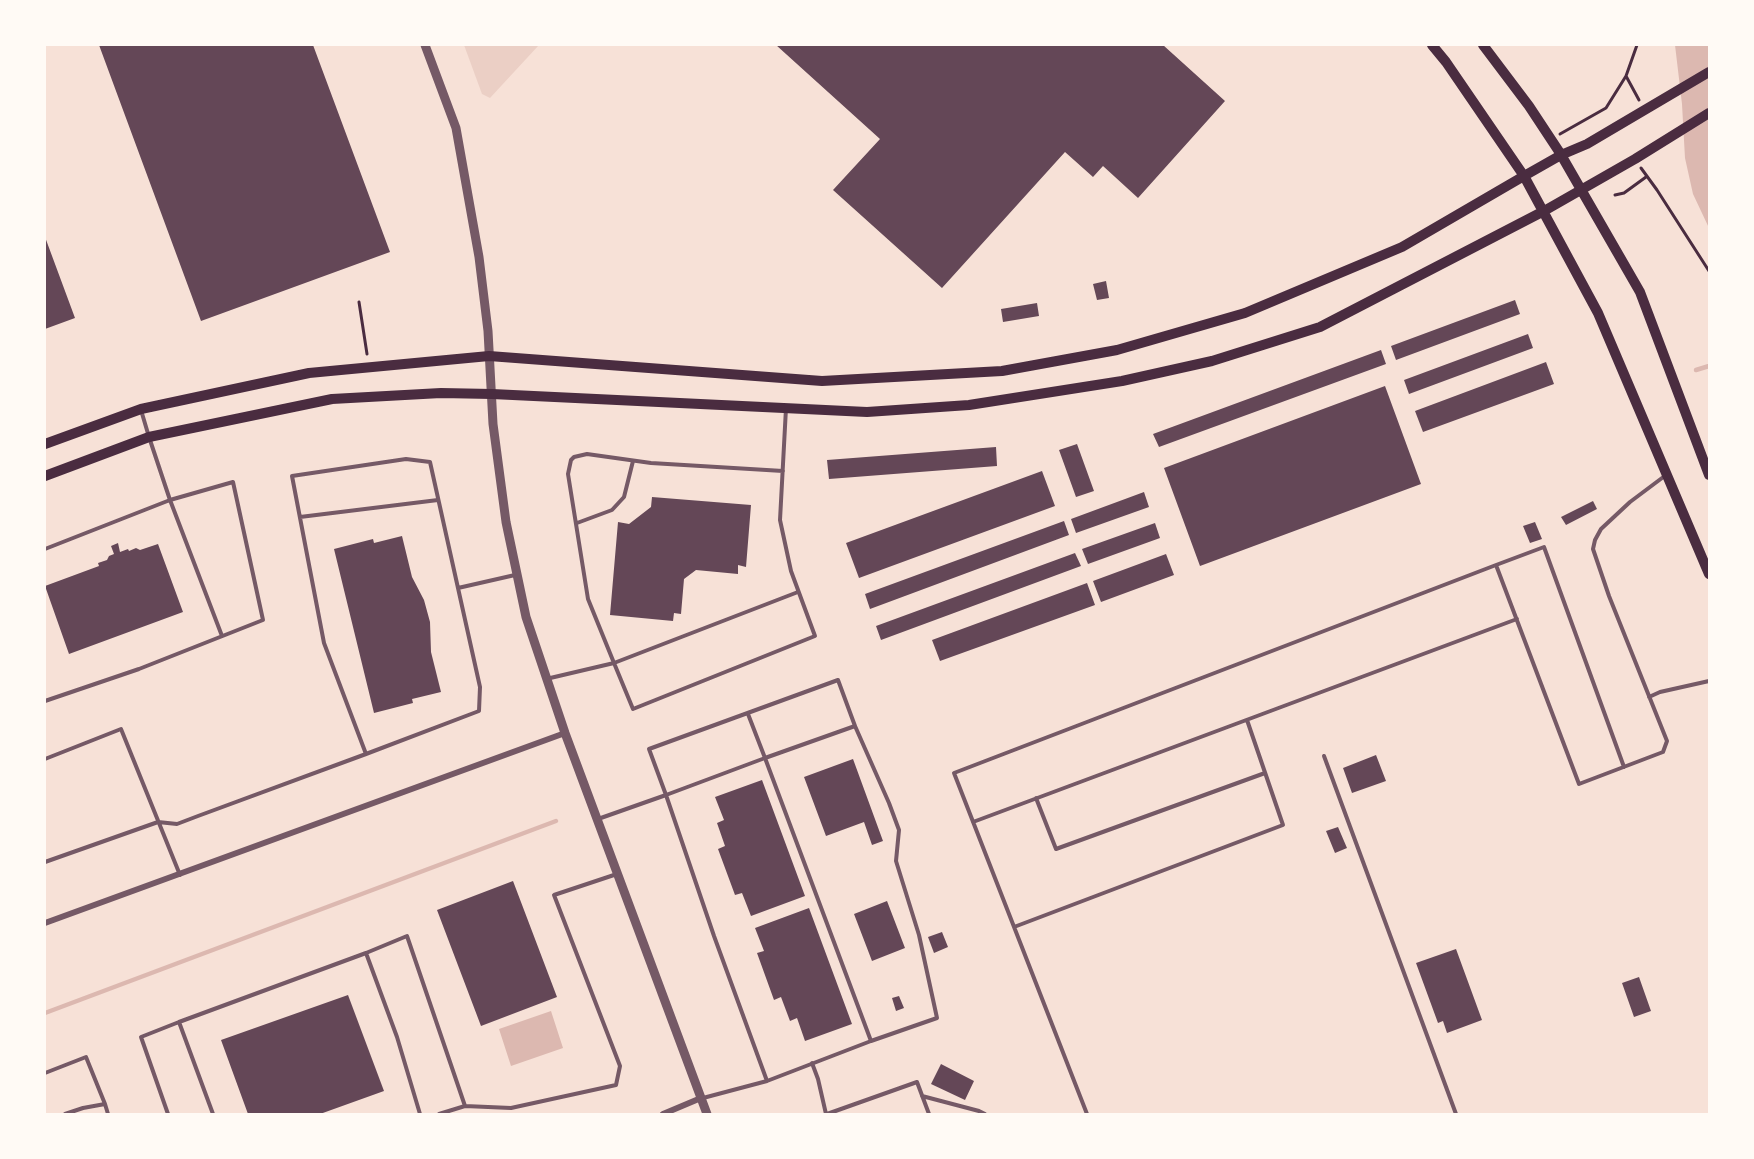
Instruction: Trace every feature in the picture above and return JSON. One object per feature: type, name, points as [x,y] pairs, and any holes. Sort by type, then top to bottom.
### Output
[{"type":"main road","points":[[1432,45],[1524,176],[1598,313],[1709,574]]},
{"type":"main road","points":[[1483,45],[1529,106],[1561,155],[1640,292],[1709,475]]},
{"type":"main road","points":[[45,444],[141,409],[309,373],[489,356],[822,381],[1002,371],[1117,350],[1245,313],[1401,248],[1561,155],[1587,144],[1709,72]]},
{"type":"main road","points":[[45,476],[148,438],[332,399],[441,393],[492,393],[867,412],[969,405],[1122,381],[1212,361],[1320,327],[1581,191],[1709,113]]},
{"type":"street","points":[[425,45],[456,128],[479,257],[493,423],[506,522],[526,616],[565,733],[707,1114]]},
{"type":"street","points":[[45,923],[565,733]]},
{"type":"street","points":[[663,1114],[702,1098]]},
{"type":"lane","points":[[783,471],[633,461],[587,454],[578,455],[571,460],[568,474],[588,599],[633,709],[815,636],[791,572],[780,520],[783,471],[786,408]]},
{"type":"lane","points":[[141,409],[148,438],[170,500],[222,636]]},
{"type":"lane","points":[[45,862],[158,822],[177,824],[480,711],[480,687],[430,462],[406,459],[292,476],[324,643],[366,753]]},
{"type":"lane","points":[[577,523],[612,510],[624,497],[633,461]]},
{"type":"lane","points":[[1496,565],[1579,784],[1663,752],[1667,741],[1609,596],[1593,549],[1601,529],[1630,502],[1667,474]]},
{"type":"lane","points":[[45,549],[170,500],[233,482],[263,620],[139,669],[45,701]]},
{"type":"lane","points":[[300,517],[438,500]]},
{"type":"lane","points":[[1087,1114],[954,773],[1544,547],[1624,767]]},
{"type":"lane","points":[[458,588],[517,574]]},
{"type":"lane","points":[[546,679],[614,663],[798,591]]},
{"type":"lane","points":[[973,822],[1517,619]]},
{"type":"lane","points":[[702,1098],[767,1081],[937,1018],[919,935],[896,861],[899,830],[838,680],[649,749],[767,1081]]},
{"type":"lane","points":[[1649,697],[1660,692],[1709,681]]},
{"type":"lane","points":[[748,714],[871,1041]]},
{"type":"lane","points":[[1014,927],[1283,825],[1247,720]]},
{"type":"lane","points":[[597,819],[855,726]]},
{"type":"lane","points":[[45,759],[121,729],[180,874]]},
{"type":"lane","points":[[1324,756],[1456,1114]]},
{"type":"lane","points":[[1036,798],[1056,849],[1265,773]]},
{"type":"lane","points":[[439,1114],[465,1106],[511,1108],[616,1084],[620,1066],[554,895],[618,874]]},
{"type":"lane","points":[[168,1114],[141,1037],[407,936],[465,1106]]},
{"type":"lane","points":[[366,953],[397,1037],[420,1114]]},
{"type":"lane","points":[[179,1022],[213,1114]]},
{"type":"lane","points":[[45,1073],[86,1057],[108,1114]]},
{"type":"lane","points":[[812,1063],[827,1114],[917,1082],[929,1114]]},
{"type":"lane","points":[[922,1096],[985,1114]]},
{"type":"lane","points":[[65,1114],[105,1104]]},
{"type":"lane","points":[[511,1108],[511,1114]]},
{"type":"path","points":[[1567,130],[1606,108],[1626,76],[1637,45]]},
{"type":"path","points":[[1626,76],[1645,110]]},
{"type":"path","points":[[1615,195],[1624,193],[1646,177],[1657,190],[1709,271]]},
{"type":"path","points":[[359,302],[369,368]]},
{"type":"shaded area","points":[[464,45],[539,45],[490,98],[482,94]]},
{"type":"shaded area","points":[[1675,45],[1709,45],[1709,228],[1693,194],[1685,158]]},
{"type":"shaded area","points":[[551,1011],[563,1048],[511,1066],[499,1029]]},
{"type":"building","points":[[99,45],[313,45],[390,252],[201,321]]},
{"type":"building","points":[[776,45],[1163,45],[1225,101],[1138,198],[1103,166],[1093,177],[1065,152],[942,288],[833,190],[880,139]]},
{"type":"building","points":[[45,237],[75,318],[45,329]]},
{"type":"building","points":[[1106,281],[1109,298],[1097,300],[1093,284]]},
{"type":"building","points":[[1515,300],[1520,314],[1396,360],[1391,346]]},
{"type":"building","points":[[1037,303],[1039,316],[1003,322],[1001,309]]},
{"type":"building","points":[[1528,334],[1533,348],[1409,394],[1404,380]]},
{"type":"building","points":[[1381,350],[1386,364],[1159,447],[1153,434]]},
{"type":"building","points":[[1546,362],[1554,384],[1423,432],[1415,411]]},
{"type":"building","points":[[1385,386],[1421,484],[1200,566],[1164,468]]},
{"type":"building","points":[[1077,444],[1094,491],[1076,497],[1059,450]]},
{"type":"building","points":[[996,447],[997,466],[829,479],[827,460]]},
{"type":"building","points":[[1042,471],[1055,506],[859,578],[846,543]]},
{"type":"building","points":[[1144,492],[1149,507],[1076,533],[1071,519]]},
{"type":"building","points":[[652,497],[751,505],[746,567],[738,565],[738,574],[696,570],[684,579],[681,614],[674,613],[673,621],[610,615],[618,522],[629,524],[651,507]]},
{"type":"building","points":[[1593,501],[1597,509],[1566,525],[1561,517]]},
{"type":"building","points":[[1064,521],[1069,535],[870,609],[865,594]]},
{"type":"building","points":[[1535,522],[1542,539],[1530,543],[1523,526]]},
{"type":"building","points":[[1155,523],[1160,538],[1088,564],[1082,549]]},
{"type":"building","points":[[402,536],[412,577],[424,600],[430,622],[431,652],[441,692],[412,699],[413,703],[374,713],[334,549],[373,539],[374,543]]},
{"type":"building","points":[[118,543],[120,552],[136,548],[140,550],[158,544],[183,612],[69,654],[45,586],[99,566],[98,563],[114,554],[111,546]]},
{"type":"building","points":[[1075,553],[1081,566],[881,640],[876,626]]},
{"type":"building","points":[[1166,554],[1174,575],[1101,602],[1093,581]]},
{"type":"building","points":[[1087,583],[1095,605],[940,661],[932,640]]},
{"type":"building","points":[[1376,755],[1386,781],[1352,793],[1343,768]]},
{"type":"building","points":[[853,759],[883,841],[872,845],[864,822],[826,836],[804,777]]},
{"type":"building","points":[[762,780],[805,896],[751,916],[742,893],[735,895],[718,849],[725,846],[717,823],[724,820],[715,797]]},
{"type":"building","points":[[1338,827],[1347,848],[1335,853],[1326,831]]},
{"type":"building","points":[[513,881],[557,997],[481,1026],[437,910]]},
{"type":"building","points":[[887,901],[905,948],[872,961],[854,914]]},
{"type":"building","points":[[809,908],[852,1024],[805,1041],[797,1018],[790,1021],[781,997],[774,1000],[757,953],[764,951],[755,928]]},
{"type":"building","points":[[942,932],[948,947],[934,953],[928,937]]},
{"type":"building","points":[[1456,949],[1482,1020],[1447,1033],[1443,1021],[1438,1023],[1416,963]]},
{"type":"building","points":[[1639,977],[1651,1011],[1634,1017],[1622,983]]},
{"type":"building","points":[[348,995],[384,1091],[320,1114],[248,1114],[221,1040]]},
{"type":"building","points":[[899,996],[904,1008],[896,1011],[892,998]]},
{"type":"building","points":[[941,1064],[974,1081],[965,1100],[931,1084]]},
{"type":"waterway","points":[[1696,370],[1709,366]]},
{"type":"waterway","points":[[45,1013],[556,821]]}]
